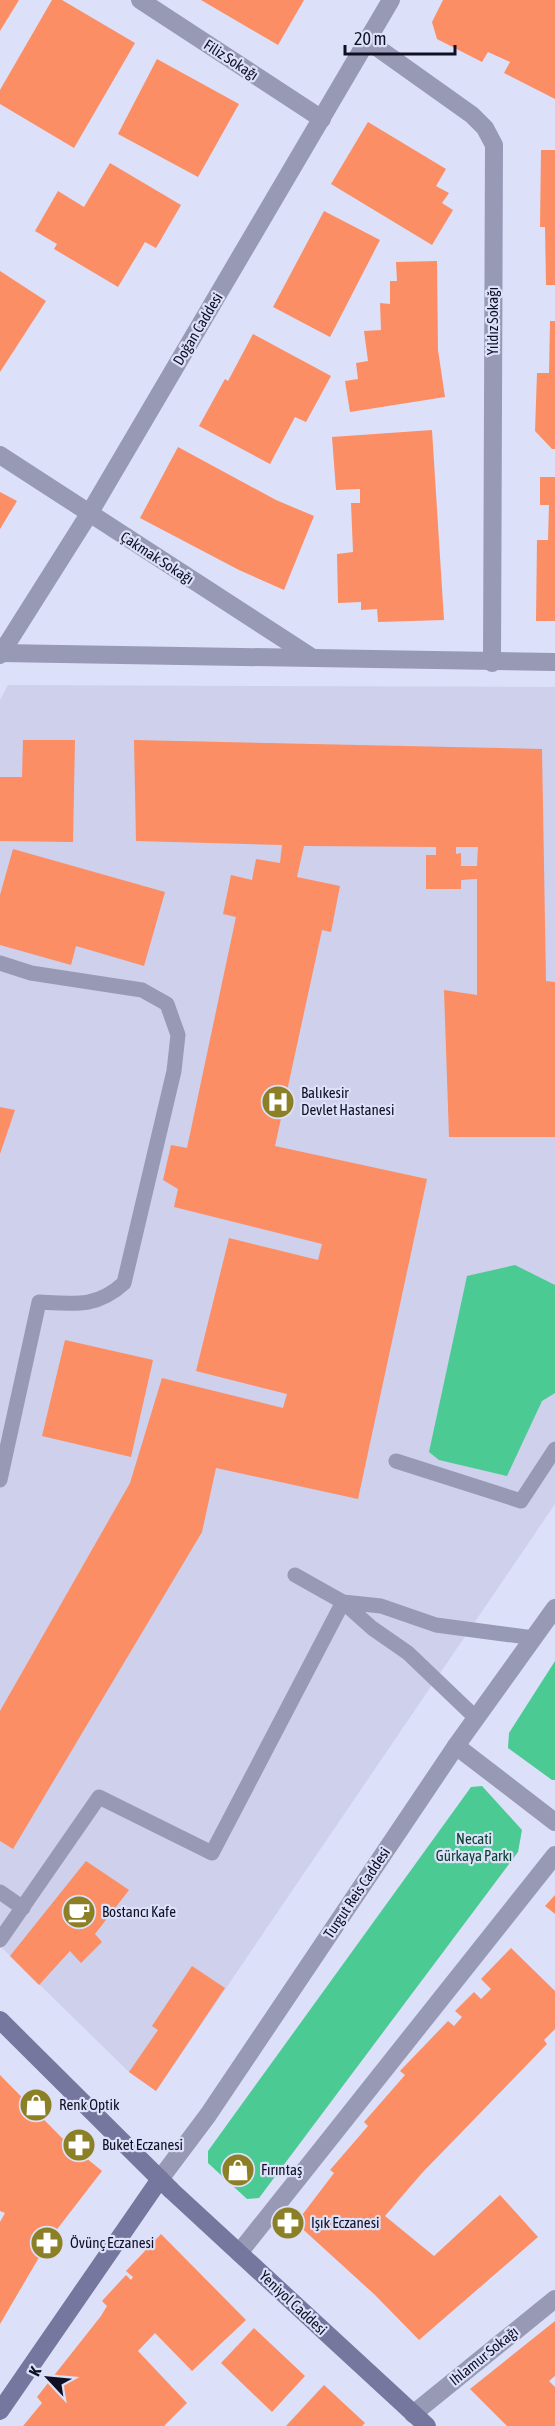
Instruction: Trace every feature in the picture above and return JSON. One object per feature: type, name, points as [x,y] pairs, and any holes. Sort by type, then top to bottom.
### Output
[{"type":"main road","name":"Yeniyol Caddesi","points":[[0,2020],[160,2179],[420,2420]]},
{"type":"main road","points":[[2,2404],[160,2179]]},
{"type":"street","name":"Filiz Sokağı","points":[[140,0],[322,119]]},
{"type":"street","name":"Doğan Caddesi","points":[[1,654],[89,514],[391,0]]},
{"type":"street","name":"Yıldız Sokağı","points":[[368,41],[472,115],[485,128],[494,145],[492,663]]},
{"type":"street","name":"Çakmak Sokağı","points":[[0,455],[315,659]]},
{"type":"street","points":[[1,654],[492,663],[555,662]]},
{"type":"street","name":"Turgut Reis Caddesi","points":[[160,2179],[208,2115],[456,1746],[555,1608]]},
{"type":"street","points":[[456,1746],[554,1818]]},
{"type":"street","points":[[239,2253],[555,1855]]},
{"type":"street","name":"Ihlamur Sokağı","points":[[420,2420],[555,2299]]},
{"type":"lane","points":[[0,963],[31,973],[142,990],[167,1004],[178,1035],[174,1071],[124,1283],[110,1296],[82,1304],[39,1302],[0,1480]]},
{"type":"lane","points":[[396,1461],[521,1501],[555,1449]]},
{"type":"lane","points":[[295,1575],[343,1602],[372,1628],[408,1653],[476,1718]]},
{"type":"lane","points":[[343,1602],[381,1606],[436,1625],[534,1638]]},
{"type":"lane","points":[[0,1940],[99,1797],[212,1853],[343,1602]]},
{"type":"lane","points":[[0,1892],[22,1908]]},
{"type":"shaded area","name":"Balıkesir Devlet Hastanesi","points":[[8,685],[555,687],[555,1504],[156,2091],[129,2072],[0,1946],[0,700]]},
{"type":"green space","points":[[515,1265],[555,1285],[555,1393],[542,1401],[507,1476],[439,1460],[429,1452],[467,1276]]},
{"type":"green space","points":[[555,1661],[555,1780],[552,1780],[508,1748],[509,1733]]},
{"type":"green space","name":"Necati Gürkaya Parkı","points":[[482,1786],[522,1830],[518,1852],[259,2198],[247,2199],[208,2163],[208,2151],[471,1787]]},
{"type":"building","points":[[0,0],[19,0],[0,31]]},
{"type":"building","points":[[52,0],[62,0],[135,43],[74,148],[0,104],[0,90]]},
{"type":"building","points":[[201,0],[304,0],[278,45]]},
{"type":"building","points":[[443,0],[555,0],[555,99],[504,73],[510,62],[488,52],[482,62],[437,39],[432,22]]},
{"type":"building","points":[[157,59],[239,104],[198,177],[118,134]]},
{"type":"building","points":[[368,122],[446,169],[436,186],[449,193],[442,203],[453,210],[432,245],[331,184]]},
{"type":"building","points":[[541,150],[555,150],[555,285],[546,285],[545,227],[540,227]]},
{"type":"building","points":[[110,163],[181,205],[156,248],[145,242],[118,287],[54,249],[57,244],[35,231],[58,191],[84,207]]},
{"type":"building","points":[[324,211],[380,240],[330,337],[273,307]]},
{"type":"building","points":[[437,261],[438,350],[445,397],[350,412],[345,381],[358,379],[356,363],[368,361],[364,331],[381,330],[380,303],[390,304],[390,281],[397,281],[396,262]]},
{"type":"building","points":[[0,271],[46,301],[0,372]]},
{"type":"building","points":[[550,321],[555,321],[555,449],[552,449],[535,431],[537,373],[549,373]]},
{"type":"building","points":[[253,334],[331,376],[306,422],[295,417],[270,464],[199,426],[225,379],[228,381]]},
{"type":"building","points":[[432,430],[444,620],[378,622],[377,609],[361,610],[361,602],[338,603],[337,554],[353,552],[351,503],[360,503],[360,489],[336,490],[332,437]]},
{"type":"building","points":[[178,447],[276,500],[314,516],[284,590],[239,570],[140,518]]},
{"type":"building","points":[[540,477],[555,477],[555,621],[536,621],[537,540],[548,540],[549,505],[540,505]]},
{"type":"building","points":[[0,492],[17,501],[0,529]]},
{"type":"building","points":[[23,740],[75,740],[73,842],[0,841],[0,777],[22,777]]},
{"type":"building","points":[[134,740],[542,749],[546,981],[555,982],[555,1137],[449,1137],[444,990],[477,995],[477,879],[461,880],[461,889],[426,889],[426,855],[436,855],[436,847],[304,846],[297,877],[340,886],[331,932],[322,930],[275,1146],[427,1179],[358,1499],[216,1468],[202,1532],[13,1849],[0,1841],[0,1711],[130,1483],[162,1378],[283,1408],[287,1394],[196,1371],[229,1238],[318,1260],[322,1244],[174,1207],[178,1189],[163,1180],[171,1145],[187,1148],[236,917],[223,914],[231,875],[252,880],[256,859],[280,863],[282,845],[136,841]],"holes":[[[456,847],[478,847],[477,866],[461,866],[461,853],[456,854]]]},
{"type":"building","points":[[13,849],[165,892],[144,966],[76,946],[71,965],[0,945],[0,895]]},
{"type":"building","points":[[0,1107],[15,1110],[0,1154]]},
{"type":"building","points":[[65,1340],[153,1360],[131,1457],[42,1436]]},
{"type":"building","name":"Bostancı Kafe","points":[[86,1861],[129,1890],[95,1934],[102,1942],[81,1963],[70,1951],[39,1985],[10,1956]]},
{"type":"building","points":[[555,1895],[555,1914],[545,1906]]},
{"type":"building","points":[[511,1948],[555,1991],[555,2029],[544,2040],[547,2044],[422,2173],[385,2216],[434,2256],[500,2195],[538,2237],[419,2340],[375,2295],[296,2223],[334,2173],[330,2170],[368,2126],[364,2122],[405,2075],[400,2071],[448,2021],[454,2026],[462,2017],[455,2011],[474,1992],[481,1999],[491,1989],[481,1979]]},
{"type":"building","points":[[192,1966],[225,1988],[156,2091],[129,2072],[158,2030],[152,2026]]},
{"type":"building","points":[[0,2075],[62,2138],[102,2171],[51,2237],[0,2324],[0,2222],[5,2213],[0,2211]]},
{"type":"building","points":[[161,2234],[246,2320],[192,2371],[155,2333],[138,2351],[187,2403],[164,2426],[23,2426],[42,2403],[37,2397],[101,2316],[107,2306],[102,2301],[126,2275],[131,2280],[133,2277],[126,2271]]},
{"type":"building","points":[[555,2321],[555,2376],[549,2381],[555,2387],[555,2426],[507,2426],[470,2389]]},
{"type":"building","points":[[254,2328],[305,2376],[272,2412],[221,2363]]},
{"type":"building","points":[[324,2385],[365,2423],[362,2426],[286,2426]]},
{"type":"place","name":"Balıkesir Devlet Hastanesi","points":[[278,1102]]},
{"type":"place","name":"Bostancı Kafe","points":[[79,1912]]},
{"type":"place","name":"Renk Optik","points":[[36,2105]]},
{"type":"place","name":"Buket Eczanesi","points":[[79,2145]]},
{"type":"place","name":"Fırıntaş","points":[[238,2170]]},
{"type":"place","name":"Işık Eczanesi","points":[[288,2223]]},
{"type":"place","name":"Övünç Eczanesi","points":[[47,2243]]}]
